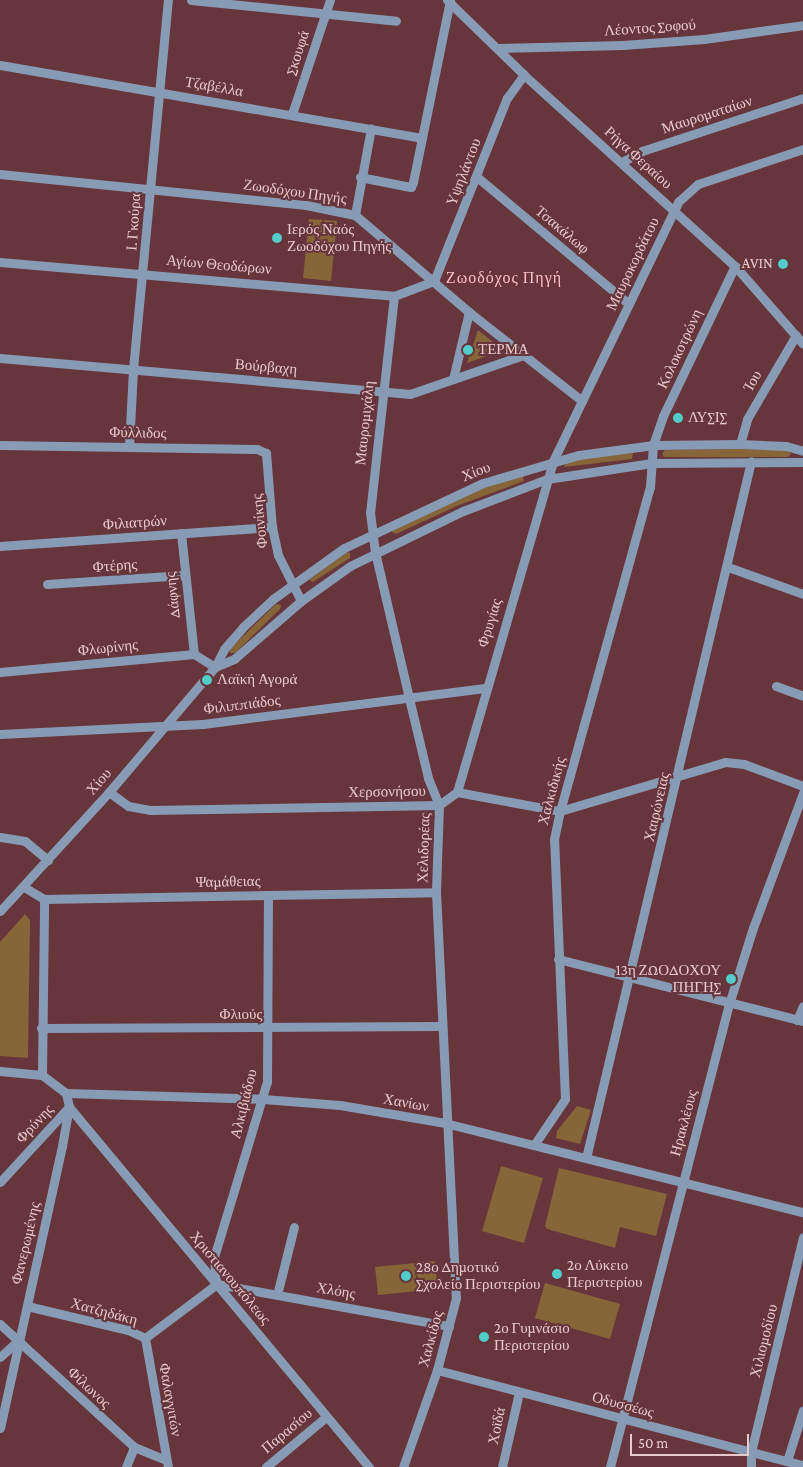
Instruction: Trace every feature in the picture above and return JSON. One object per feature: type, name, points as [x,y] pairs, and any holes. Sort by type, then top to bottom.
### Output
[{"type":"street","name":"Ι. Γκούρα","points":[[130,446],[133,369],[144,273],[168,0]]},
{"type":"street","points":[[191,0],[396,22]]},
{"type":"street","name":"Σκουφά","points":[[292,114],[330,0]]},
{"type":"street","points":[[360,178],[411,187],[449,1]]},
{"type":"street","name":"Ρήγα Φεραίου","points":[[449,1],[524,75],[735,266],[803,344]]},
{"type":"street","name":"Λέοντος Σοφού","points":[[498,48],[659,42],[803,25]]},
{"type":"street","name":"Τζαβέλλα","points":[[0,65],[422,138]]},
{"type":"street","name":"Υψηλάντου","points":[[434,281],[477,177],[506,98],[524,75]]},
{"type":"street","name":"Μαυροματαίων","points":[[622,162],[642,151],[803,98]]},
{"type":"street","points":[[355,215],[360,178],[371,128]]},
{"type":"street","name":"Μαυροκορδάτου","points":[[553,461],[678,202],[698,184],[803,149]]},
{"type":"street","name":"Ζωοδόχου Πηγής","points":[[0,174],[306,205],[355,215],[469,312],[582,401]]},
{"type":"street","name":"Τσακάλωφ","points":[[477,177],[629,304]]},
{"type":"street","name":"Αγίων Θεοδώρων","points":[[0,262],[394,296],[434,281]]},
{"type":"street","name":"Κολοκοτρώνη","points":[[653,445],[663,416],[735,266]]},
{"type":"street","name":"Μαυρομιχάλη","points":[[375,552],[370,512],[394,296]]},
{"type":"street","points":[[453,379],[469,312]]},
{"type":"street","name":"Ίου","points":[[740,444],[747,419],[796,335]]},
{"type":"street","name":"Βούρβαχη","points":[[0,358],[410,394],[523,355]]},
{"type":"street","name":"Χίου","points":[[0,912],[167,725],[215,667],[224,649],[243,627],[290,585],[325,560],[372,532],[482,483],[553,461],[653,445],[740,444],[786,446],[803,451]]},
{"type":"street","name":"Φύλλιδος","points":[[0,445],[258,449],[266,453],[269,462]]},
{"type":"street","name":"Χαλκιδικής","points":[[534,1145],[565,1099],[554,839],[560,811],[650,487],[653,445]]},
{"type":"street","name":"Φρυγίας","points":[[457,792],[485,688],[553,461]]},
{"type":"street","name":"Χαιρώνειας","points":[[586,1158],[631,978],[728,567],[751,461]]},
{"type":"street","name":"Φοινίκης","points":[[269,462],[272,528],[278,555],[290,585],[301,601]]},
{"type":"street","name":"Χίου","points":[[215,667],[234,659],[301,601],[375,552],[471,508],[547,479],[652,463],[803,462]]},
{"type":"street","name":"Φιλιατρών","points":[[0,546],[272,528]]},
{"type":"street","name":"Δάφνης","points":[[181,533],[194,654]]},
{"type":"street","name":"Χελιδορέας","points":[[375,552],[428,778],[439,805],[436,892],[445,1123]]},
{"type":"street","points":[[728,567],[803,594]]},
{"type":"street","name":"Φτέρης","points":[[47,584],[185,575]]},
{"type":"street","points":[[194,654],[215,667]]},
{"type":"street","name":"Φλωρίνης","points":[[0,672],[194,654]]},
{"type":"street","points":[[776,686],[803,696]]},
{"type":"street","name":"Φιλιππιάδος","points":[[0,734],[203,724],[485,688]]},
{"type":"street","points":[[457,792],[560,811],[725,762],[744,764],[803,786]]},
{"type":"street","name":"Χερσονήσου","points":[[109,792],[128,806],[150,810],[439,805],[457,792]]},
{"type":"street","name":"Ηρακλέους","points":[[610,1467],[682,1182],[730,1004],[753,928],[803,793]]},
{"type":"street","points":[[0,837],[24,841],[48,860]]},
{"type":"street","points":[[24,887],[44,899],[41,1028],[42,1075]]},
{"type":"street","name":"Ψαμάθειας","points":[[44,899],[436,892]]},
{"type":"street","name":"Αλκιβιάδου","points":[[217,1284],[214,1257],[267,1082],[269,1028],[268,895]]},
{"type":"street","points":[[558,959],[730,1004],[800,1020],[803,1006]]},
{"type":"street","name":"Φλιούς","points":[[41,1028],[442,1026]]},
{"type":"street","points":[[0,1071],[42,1075],[66,1094]]},
{"type":"street","name":"Χανίων","points":[[66,1094],[263,1099],[340,1105],[445,1123],[803,1212]]},
{"type":"street","name":"Φανερωμένης","points":[[0,1428],[69,1107],[66,1094]]},
{"type":"street","name":"Φρύνης","points":[[0,1182],[69,1107]]},
{"type":"street","name":"Χριστιανουπόλεως","points":[[69,1107],[369,1467]]},
{"type":"street","name":"Χαλκίδος","points":[[403,1467],[437,1370],[456,1298],[450,1154],[445,1123]]},
{"type":"street","points":[[276,1295],[294,1227]]},
{"type":"street","name":"Χιλιομοδίου","points":[[751,1467],[751,1452],[803,1237]]},
{"type":"street","name":"Χλόης","points":[[217,1284],[449,1326]]},
{"type":"street","name":"Χατζηδάκη","points":[[27,1306],[128,1330],[144,1338],[217,1284]]},
{"type":"street","name":"Φίλωνος","points":[[0,1324],[134,1448],[167,1464]]},
{"type":"street","name":"Φαλαγγιτών","points":[[144,1338],[167,1464]]},
{"type":"street","points":[[0,1357],[18,1341]]},
{"type":"street","name":"Οδυσσέως","points":[[437,1370],[622,1420],[803,1465]]},
{"type":"street","name":"Χοϊδά","points":[[502,1467],[519,1392]]},
{"type":"street","points":[[787,1461],[803,1410]]},
{"type":"street","name":"Παρασίου","points":[[266,1467],[326,1417]]},
{"type":"street","points":[[126,1467],[134,1448]]},
{"type":"shaded area","points":[[309,219],[337,221],[331,281],[303,278]]},
{"type":"shaded area","points":[[478,330],[503,350],[467,363]]},
{"type":"shaded area","points":[[665,450],[788,450],[791,454],[788,457],[664,457],[662,454]]},
{"type":"shaded area","points":[[633,452],[632,459],[564,467],[566,462]]},
{"type":"shaded area","points":[[523,475],[524,481],[459,505],[396,534],[392,532],[392,529],[487,486]]},
{"type":"shaded area","points":[[347,552],[350,553],[350,558],[313,582],[309,580]]},
{"type":"shaded area","points":[[276,604],[281,605],[280,609],[235,653],[230,653],[230,649]]},
{"type":"shaded area","points":[[25,914],[30,920],[28,1058],[0,1056],[0,942]]},
{"type":"shaded area","points":[[577,1106],[591,1110],[580,1144],[556,1138],[557,1131]]},
{"type":"shaded area","points":[[501,1166],[543,1178],[524,1243],[482,1231]]},
{"type":"shaded area","points":[[559,1168],[667,1194],[656,1236],[620,1227],[615,1248],[547,1229],[545,1226]]},
{"type":"shaded area","points":[[435,1261],[438,1289],[378,1295],[375,1267]]},
{"type":"shaded area","points":[[545,1283],[620,1304],[610,1339],[535,1318]]},
{"type":"place","name":"Ιερός Ναός Ζωοδόχου Πηγής","points":[[277,238]]},
{"type":"place","name":"AVIN","points":[[783,264]]},
{"type":"place","name":"ΤΕΡΜΑ","points":[[468,350]]},
{"type":"place","name":"ΛΥΣΙΣ","points":[[678,418]]},
{"type":"place","name":"Λαϊκή Αγορά","points":[[207,680]]},
{"type":"place","name":"13η ΖΩΟΔΟΧΟΥ ΠΗΓΗΣ","points":[[731,979]]},
{"type":"place","name":"2ο Λύκειο Περιστερίου","points":[[557,1274]]},
{"type":"place","name":"28ο Δημοτικό Σχολείο Περιστερίου","points":[[406,1276]]},
{"type":"place","name":"2ο Γυμνάσιο Περιστερίου","points":[[484,1337]]},
{"type":"district","name":"Ζωοδόχος Πηγή","points":[[504,278]]}]
